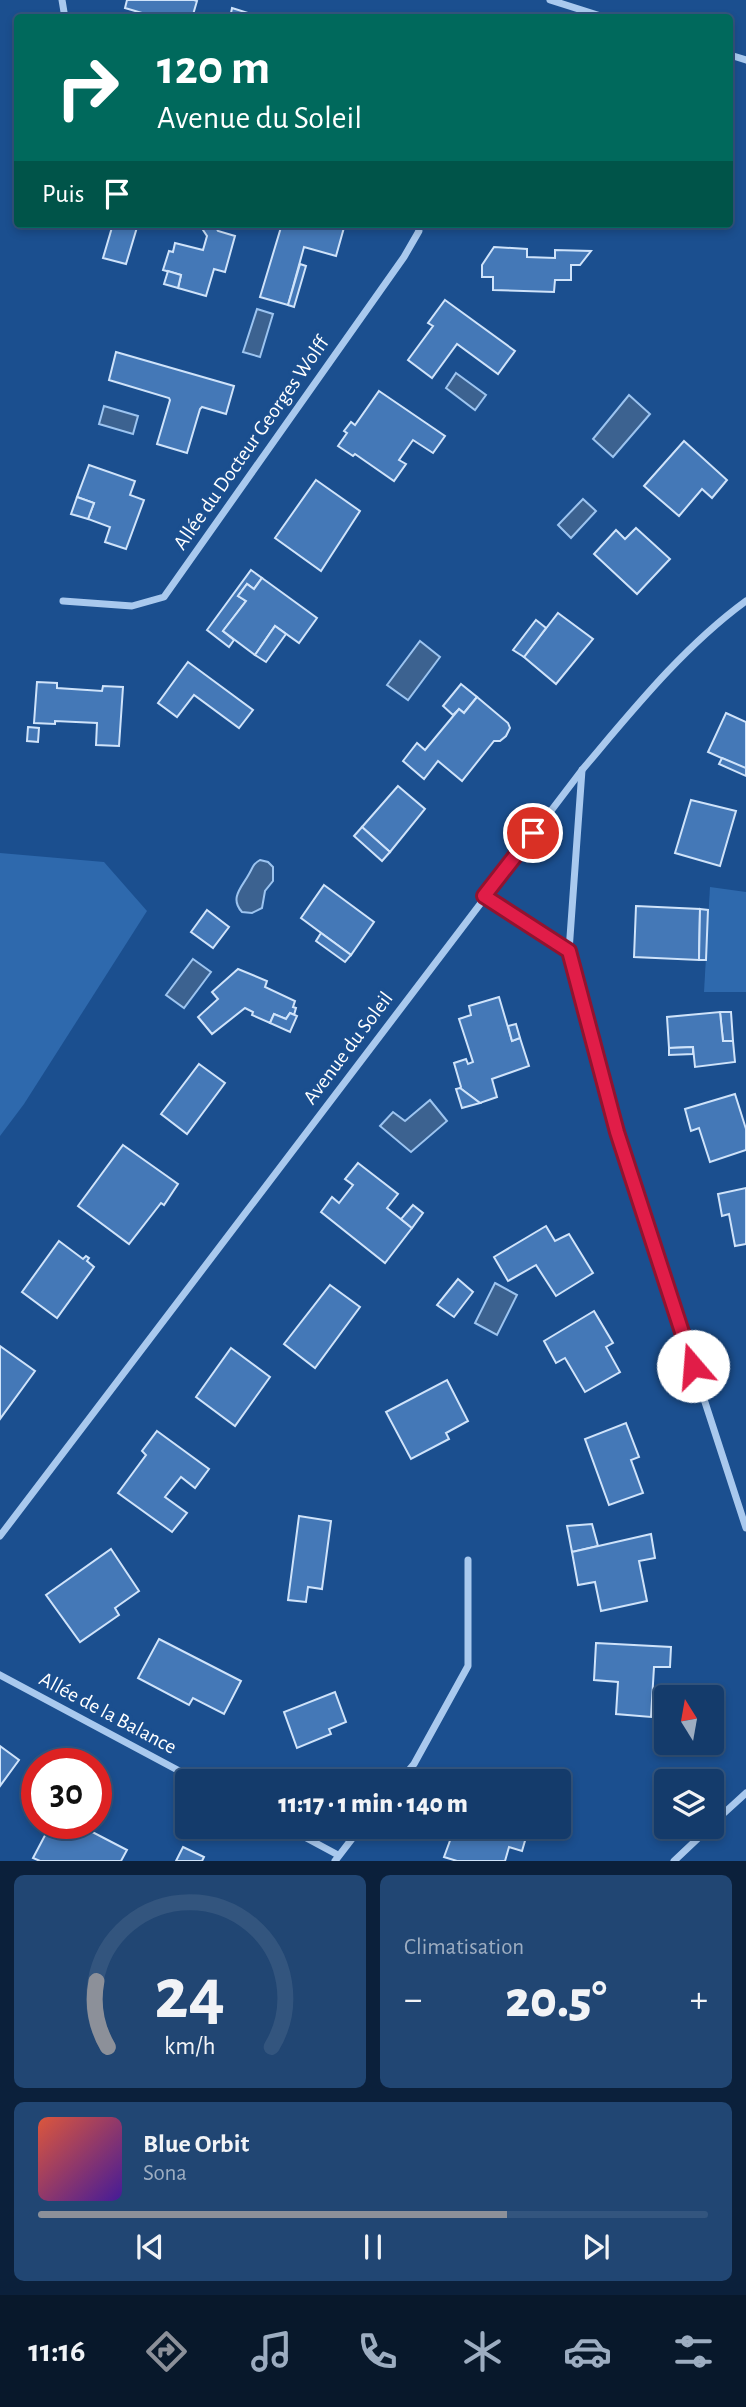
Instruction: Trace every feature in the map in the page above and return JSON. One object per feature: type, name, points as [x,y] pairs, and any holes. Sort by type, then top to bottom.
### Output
[{"type":"street","points":[[550,0],[594,14]]},
{"type":"street","name":"Allée du Docteur Georges Wolff","points":[[63,601],[132,606],[164,597],[404,257],[418,228]]},
{"type":"street","name":"Avenue du Soleil","points":[[0,1536],[582,770],[636,706],[716,622],[746,601]]},
{"type":"street","points":[[582,770],[569,951],[617,1132],[746,1528]]},
{"type":"street","points":[[484,896],[569,951]]},
{"type":"street","points":[[410,1769],[468,1666],[468,1560]]},
{"type":"street","name":"Allée de la Balance","points":[[0,1675],[176,1769]]},
{"type":"street","points":[[724,1814],[746,1793]]},
{"type":"street","points":[[305,1839],[336,1858],[351,1839]]},
{"type":"street","points":[[674,1861],[697,1839]]},
{"type":"shaded area","points":[[257,309],[273,314],[260,357],[243,352]]},
{"type":"shaded area","points":[[456,373],[486,395],[475,410],[446,388]]},
{"type":"shaded area","points":[[629,395],[650,414],[613,457],[593,439]]},
{"type":"shaded area","points":[[104,406],[138,416],[133,434],[99,424]]},
{"type":"shaded area","points":[[583,499],[596,511],[571,538],[558,525]]},
{"type":"shaded area","points":[[420,641],[440,657],[408,700],[387,685]]},
{"type":"shaded area","points":[[0,853],[104,862],[147,911],[24,1104],[0,1136]]},
{"type":"shaded area","points":[[260,860],[273,867],[273,881],[265,891],[262,908],[252,913],[242,912],[238,907],[238,893],[253,866]]},
{"type":"shaded area","points":[[710,887],[746,892],[746,992],[704,992]]},
{"type":"shaded area","points":[[193,959],[211,972],[184,1008],[166,995]]},
{"type":"shaded area","points":[[430,1100],[447,1121],[411,1152],[380,1126],[393,1112],[405,1121]]},
{"type":"shaded area","points":[[495,1283],[517,1295],[497,1335],[475,1323]]},
{"type":"building","points":[[127,0],[197,1],[193,14],[145,14],[125,8]]},
{"type":"building","points":[[232,8],[251,14],[231,14]]},
{"type":"building","points":[[112,228],[137,228],[126,264],[103,258]]},
{"type":"building","points":[[202,228],[216,228],[235,236],[225,272],[214,269],[206,296],[178,288],[181,275],[163,270],[169,251],[173,252],[175,243],[203,250],[207,236]]},
{"type":"building","points":[[281,228],[344,228],[336,256],[304,247],[288,305],[260,297]]},
{"type":"building","points":[[494,247],[527,249],[527,257],[555,258],[555,250],[591,251],[580,265],[571,265],[571,280],[555,280],[554,292],[493,290],[493,277],[482,277],[482,265]]},
{"type":"building","points":[[300,264],[306,266],[294,307],[288,305]]},
{"type":"building","points":[[168,271],[181,275],[178,288],[164,284]]},
{"type":"building","points":[[445,300],[515,351],[498,374],[457,344],[432,378],[408,360],[433,326],[428,323]]},
{"type":"building","points":[[116,352],[234,386],[226,414],[202,407],[200,409],[187,453],[157,444],[170,400],[109,380]]},
{"type":"building","points":[[379,391],[445,436],[433,453],[413,440],[399,460],[406,464],[394,481],[355,454],[353,456],[338,446],[347,433],[344,431],[351,422],[355,425]]},
{"type":"building","points":[[684,441],[727,480],[712,498],[702,489],[679,516],[644,486]]},
{"type":"building","points":[[89,465],[135,481],[130,495],[144,500],[126,549],[105,542],[110,527],[88,519],[94,503],[77,497]]},
{"type":"building","points":[[316,480],[360,511],[321,571],[275,538]]},
{"type":"building","points":[[77,497],[94,503],[88,519],[71,514]]},
{"type":"building","points":[[636,528],[670,559],[637,594],[594,554],[616,530],[625,539]]},
{"type":"building","points":[[251,570],[262,578],[254,589],[247,584],[238,596],[246,601],[223,631],[234,640],[229,647],[207,630]]},
{"type":"building","points":[[262,578],[317,618],[299,643],[275,626],[255,655],[223,631],[246,601],[238,596],[247,584],[254,589]]},
{"type":"building","points":[[558,613],[593,639],[556,684],[524,657]]},
{"type":"building","points":[[536,620],[546,628],[524,657],[513,650]]},
{"type":"building","points":[[275,626],[286,634],[266,662],[255,655]]},
{"type":"building","points":[[188,662],[253,710],[239,728],[194,695],[177,717],[158,703]]},
{"type":"building","points":[[37,682],[57,683],[57,688],[102,691],[103,686],[123,687],[119,746],[96,745],[97,723],[34,723]]},
{"type":"building","points":[[461,684],[477,697],[464,713],[459,709],[453,715],[443,706]]},
{"type":"building","points":[[477,697],[508,723],[510,728],[500,741],[494,741],[462,781],[438,761],[424,779],[403,761],[417,743],[425,750],[459,709],[464,713]]},
{"type":"building","points":[[726,713],[746,722],[746,769],[708,752]]},
{"type":"building","points":[[28,727],[39,728],[38,742],[27,741]]},
{"type":"building","points":[[722,758],[746,768],[746,776],[719,764]]},
{"type":"building","points":[[398,786],[425,809],[390,852],[362,827]]},
{"type":"building","points":[[691,800],[736,811],[720,866],[675,853]]},
{"type":"building","points":[[362,827],[390,852],[382,861],[354,836]]},
{"type":"building","points":[[324,885],[374,922],[351,955],[301,918]]},
{"type":"building","points":[[636,906],[700,909],[699,960],[634,957]]},
{"type":"building","points":[[700,909],[708,910],[706,960],[699,960]]},
{"type":"building","points":[[207,910],[229,927],[213,948],[191,932]]},
{"type":"building","points":[[321,933],[351,955],[345,962],[316,941]]},
{"type":"building","points":[[238,969],[267,981],[265,987],[295,1001],[294,1015],[290,1013],[286,1019],[274,1014],[270,1023],[252,1015],[253,1012],[245,1008],[212,1034],[198,1017],[218,999],[212,992]]},
{"type":"building","points":[[499,997],[512,1041],[520,1038],[529,1066],[492,1079],[497,1097],[480,1103],[460,1088],[454,1063],[466,1059],[468,1064],[473,1062],[459,1019],[471,1015],[469,1006]]},
{"type":"building","points":[[720,1012],[731,1012],[733,1041],[723,1041]]},
{"type":"building","points":[[720,1012],[723,1041],[733,1041],[735,1062],[695,1067],[693,1047],[669,1048],[667,1017]]},
{"type":"building","points":[[290,1013],[297,1016],[290,1032],[270,1023],[274,1014],[286,1019]]},
{"type":"building","points":[[516,1024],[520,1038],[512,1041],[508,1026]]},
{"type":"building","points":[[693,1047],[693,1054],[669,1055],[669,1048]]},
{"type":"building","points":[[199,1064],[225,1083],[187,1134],[161,1114]]},
{"type":"building","points":[[460,1088],[480,1103],[462,1108],[456,1089]]},
{"type":"building","points":[[735,1094],[746,1129],[746,1150],[710,1162],[699,1128],[691,1131],[685,1109]]},
{"type":"building","points":[[123,1145],[178,1184],[164,1205],[161,1203],[129,1244],[78,1206]]},
{"type":"building","points":[[358,1163],[398,1194],[387,1208],[412,1228],[385,1263],[321,1212],[332,1197],[339,1203],[353,1185],[345,1179]]},
{"type":"building","points":[[746,1188],[746,1244],[735,1246],[729,1214],[722,1216],[718,1194]]},
{"type":"building","points":[[413,1205],[423,1213],[412,1228],[401,1219]]},
{"type":"building","points":[[546,1226],[555,1241],[569,1234],[593,1273],[556,1296],[536,1265],[508,1281],[494,1257]]},
{"type":"building","points":[[59,1241],[83,1259],[86,1256],[89,1258],[87,1261],[94,1267],[57,1318],[22,1292]]},
{"type":"building","points":[[458,1279],[473,1292],[454,1317],[437,1305]]},
{"type":"building","points":[[330,1285],[360,1307],[315,1368],[284,1344]]},
{"type":"building","points":[[594,1311],[613,1343],[606,1347],[620,1372],[585,1392],[565,1358],[556,1363],[544,1341]]},
{"type":"building","points":[[0,1346],[35,1371],[0,1419]]},
{"type":"building","points":[[231,1348],[270,1377],[235,1426],[196,1397]]},
{"type":"building","points":[[447,1380],[468,1421],[446,1433],[449,1439],[411,1459],[386,1412]]},
{"type":"building","points":[[626,1423],[639,1457],[631,1460],[643,1493],[609,1505],[585,1439]]},
{"type":"building","points":[[157,1431],[209,1469],[195,1488],[181,1477],[165,1497],[187,1513],[172,1532],[118,1493],[146,1455],[142,1451]]},
{"type":"building","points":[[299,1516],[331,1521],[322,1589],[308,1587],[306,1602],[288,1600]]},
{"type":"building","points":[[592,1524],[598,1546],[572,1552],[567,1526]]},
{"type":"building","points":[[651,1534],[655,1558],[639,1561],[647,1601],[601,1611],[595,1582],[578,1585],[572,1552]]},
{"type":"building","points":[[111,1549],[139,1591],[115,1608],[119,1615],[80,1642],[46,1595]]},
{"type":"building","points":[[159,1639],[241,1681],[224,1714],[193,1698],[189,1705],[138,1678]]},
{"type":"building","points":[[596,1643],[671,1647],[670,1667],[654,1667],[651,1717],[616,1714],[618,1682],[594,1680]]},
{"type":"building","points":[[335,1692],[346,1722],[329,1729],[331,1734],[297,1748],[284,1712]]},
{"type":"building","points":[[0,1746],[19,1760],[0,1786]]},
{"type":"building","points":[[43,1839],[106,1839],[127,1850],[121,1861],[40,1861],[33,1858]]},
{"type":"building","points":[[451,1839],[526,1839],[522,1851],[509,1847],[505,1861],[457,1861],[444,1857]]},
{"type":"building","points":[[183,1847],[204,1857],[202,1861],[176,1861]]},
{"type":"route","points":[[533,833],[484,896],[569,951],[617,1132],[693,1366]]}]
